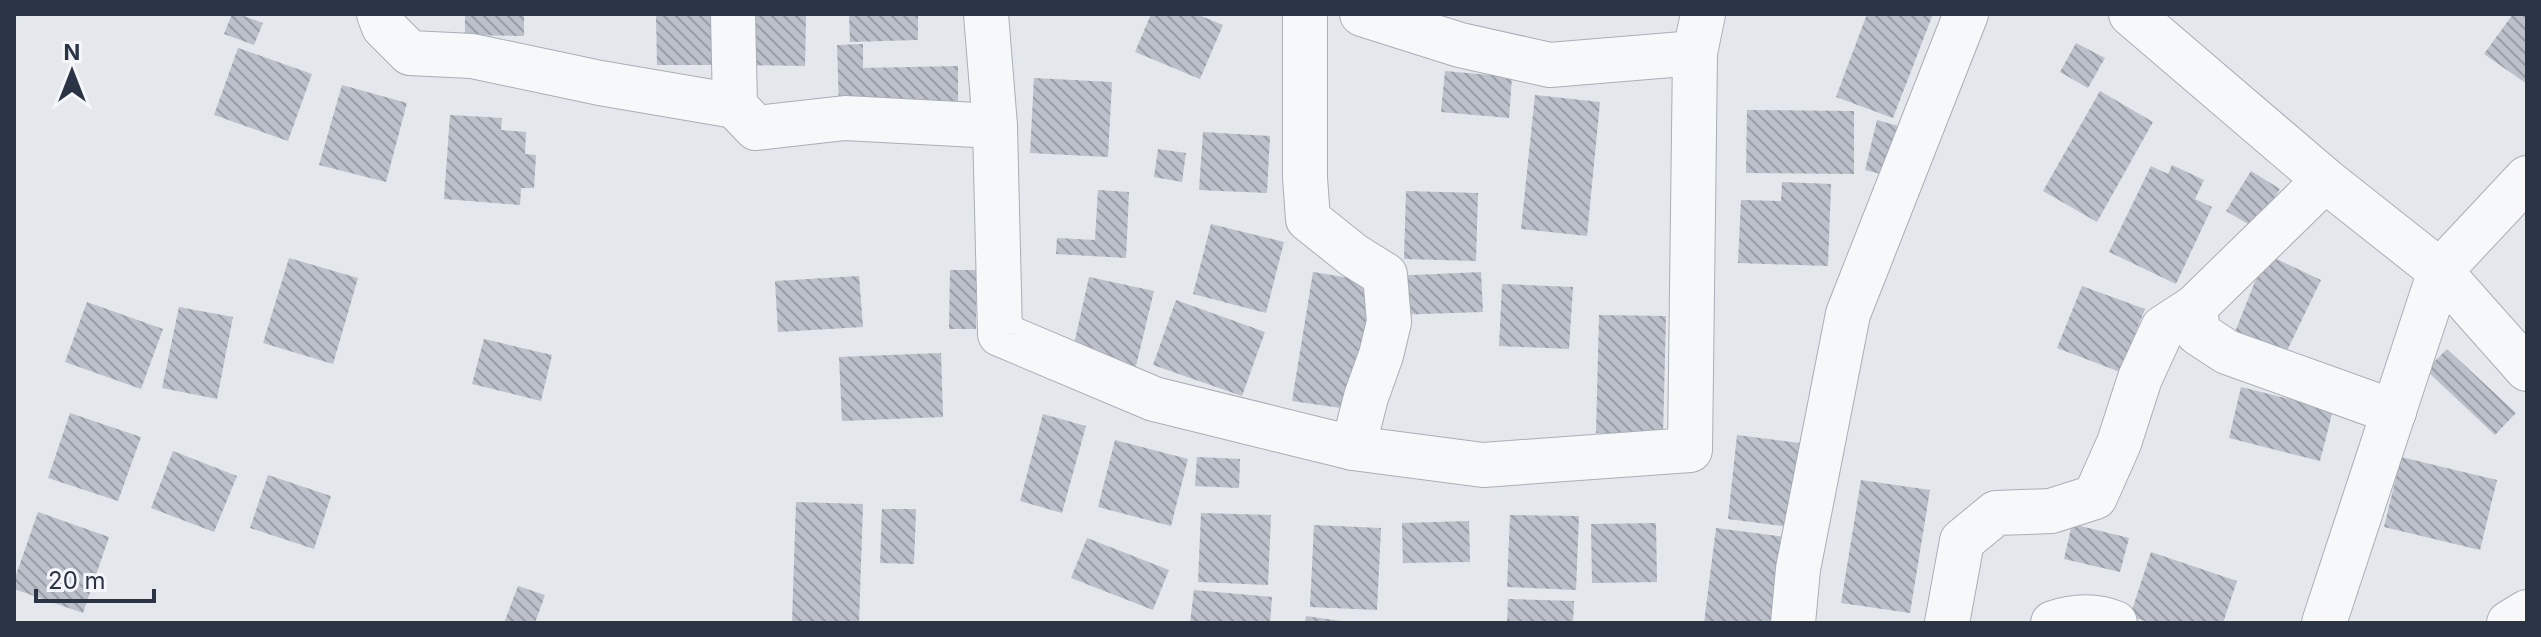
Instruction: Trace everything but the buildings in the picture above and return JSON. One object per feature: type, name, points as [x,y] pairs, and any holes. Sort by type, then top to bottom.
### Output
[{"type":"street","points":[[379,14],[384,27],[410,53],[472,56],[600,83],[735,106],[756,128],[845,118],[995,126]]},
{"type":"street","points":[[733,14],[735,106]]},
{"type":"street","points":[[986,14],[995,126],[1000,334],[1154,399],[1353,448],[1483,465],[1690,450],[1699,34],[1550,65],[1460,45],[1362,14]]},
{"type":"street","points":[[1305,14],[1308,219],[1353,255],[1385,275],[1389,322],[1353,448]]},
{"type":"street","points":[[1793,623],[1798,569],[1848,314],[1966,14]]},
{"type":"street","points":[[2131,14],[2325,180],[2440,271],[2527,369]]},
{"type":"street","points":[[2324,623],[2440,271],[2527,178]]},
{"type":"street","points":[[1947,623],[1962,541],[1996,513],[2051,511],[2095,497],[2119,443],[2140,378],[2163,328],[2195,307],[2325,180]]},
{"type":"street","points":[[2195,307],[2198,333],[2227,352],[2394,412]]},
{"type":"street","points":[[2509,623],[2527,612]]},
{"type":"street","points":[[2053,623],[2068,618],[2101,618],[2115,623]]}]
